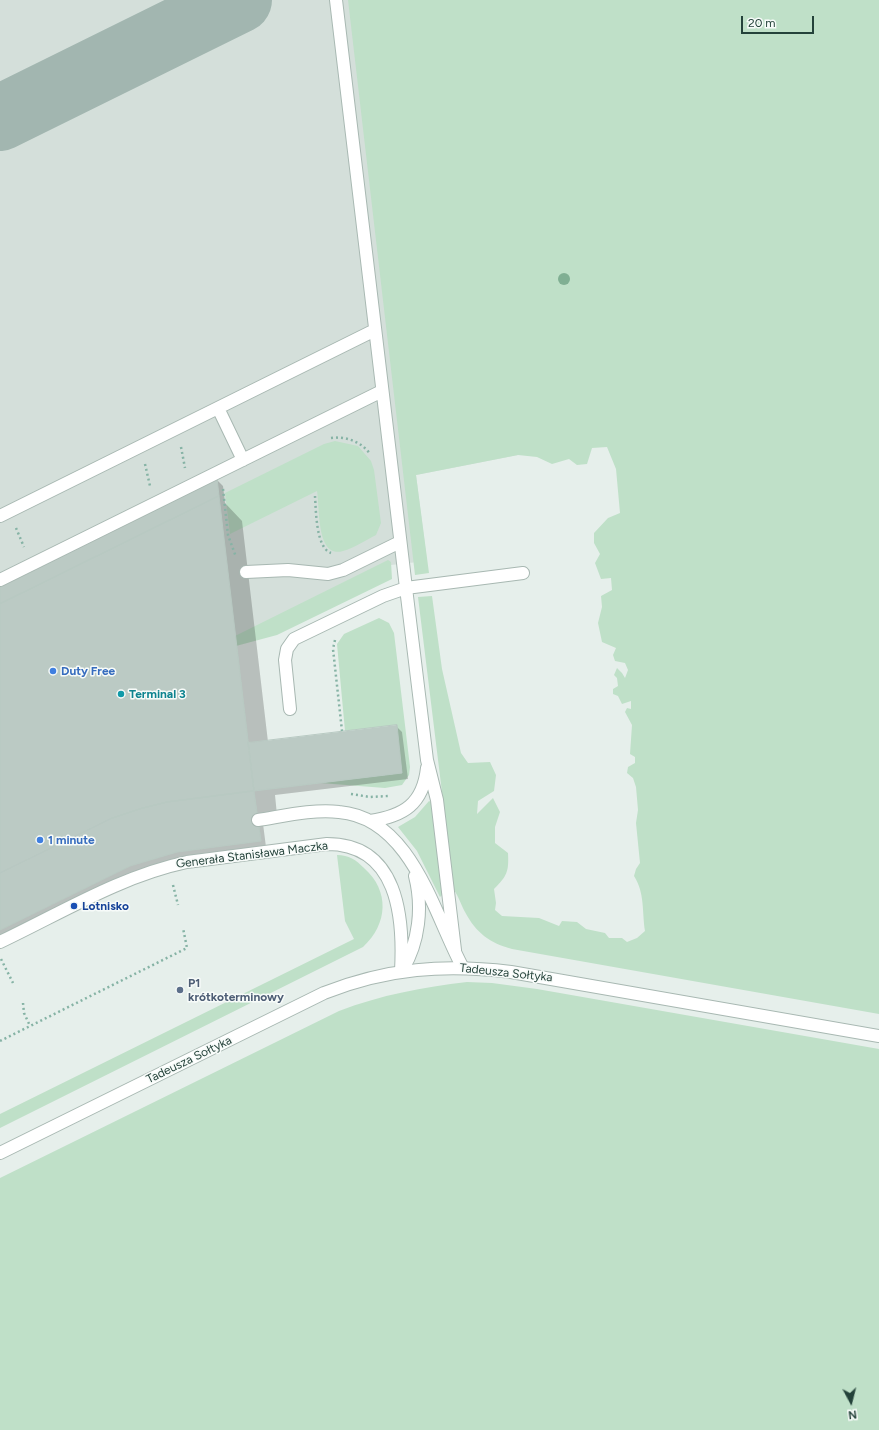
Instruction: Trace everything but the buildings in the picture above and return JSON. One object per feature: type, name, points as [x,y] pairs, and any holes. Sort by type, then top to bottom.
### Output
[{"type":"street","points":[[336,0],[400,542],[428,760],[437,800],[455,950]]},
{"type":"street","points":[[0,516],[375,330]]},
{"type":"street","points":[[0,580],[382,392]]},
{"type":"street","points":[[218,408],[243,460]]},
{"type":"street","points":[[246,572],[288,570],[328,574],[343,570],[400,542]]},
{"type":"street","points":[[290,709],[285,660],[287,649],[294,639],[383,596],[406,588],[523,573]]},
{"type":"street","points":[[370,821],[389,818],[411,806],[418,799],[426,779],[428,760]]},
{"type":"street","points":[[258,820],[322,812],[340,812],[355,815],[370,821],[390,835],[399,844],[413,867],[434,906],[463,968]]},
{"type":"street","name":"Generała Stanisława Maczka","points":[[0,942],[127,880],[154,870],[187,862],[327,844],[341,844],[354,847],[366,853],[376,862],[391,887],[401,924],[401,972]]},
{"type":"street","points":[[401,972],[413,949],[417,934],[418,895],[413,867]]},
{"type":"street","name":"Tadeusza Sołtyka","points":[[0,1153],[324,993],[374,976],[419,969],[463,968],[511,972],[554,978],[879,1036]]},
{"type":"path","points":[[330,439],[348,438],[360,444],[374,460]]},
{"type":"path","points":[[180,441],[186,473]]},
{"type":"path","points":[[143,460],[147,468],[150,490]]},
{"type":"path","points":[[223,494],[228,535],[234,555],[246,572]]},
{"type":"path","points":[[315,496],[322,546],[328,552],[336,555]]},
{"type":"path","points":[[14,524],[26,552]]},
{"type":"path","points":[[337,636],[333,649],[342,731]]},
{"type":"path","points":[[173,884],[178,905]]},
{"type":"path","points":[[0,1041],[187,948],[183,928]]},
{"type":"path","points":[[0,957],[13,983]]},
{"type":"path","points":[[23,1003],[24,1013],[30,1026]]},
{"type":"shaded area","points":[[0,0],[468,0],[518,455],[416,475],[427,561],[391,565],[236,642],[0,873]]},
{"type":"green space","points":[[348,0],[879,0],[879,1014],[512,949],[497,944],[484,936],[469,919],[454,890],[418,597],[432,596],[442,669],[461,753],[468,763],[490,762],[496,775],[494,791],[478,801],[477,814],[493,798],[500,812],[495,827],[495,843],[508,853],[506,873],[502,881],[494,889],[496,903],[495,910],[502,916],[539,918],[559,926],[562,921],[577,922],[586,929],[605,933],[609,938],[622,938],[627,942],[637,938],[645,931],[642,896],[638,882],[634,876],[640,863],[636,823],[638,810],[636,787],[633,778],[627,773],[628,767],[635,763],[635,757],[630,754],[632,725],[625,712],[627,708],[631,709],[631,701],[622,704],[618,696],[613,694],[613,689],[618,686],[617,678],[614,675],[617,668],[625,678],[628,670],[625,663],[615,661],[613,655],[616,648],[602,642],[598,623],[602,607],[601,596],[612,590],[611,578],[601,579],[595,563],[600,554],[594,543],[594,533],[608,518],[620,513],[616,469],[607,447],[592,448],[587,464],[577,465],[569,459],[552,464],[537,457],[518,455],[416,475],[429,573],[415,575]]},
{"type":"green space","points":[[335,441],[358,446],[371,461],[374,470],[381,523],[376,535],[343,551],[334,551],[328,547],[321,530],[317,491],[230,534],[225,493],[324,444]]},
{"type":"green space","points":[[388,560],[391,562],[392,579],[277,635],[236,646],[235,636]]},
{"type":"green space","points":[[379,618],[389,623],[394,633],[410,767],[409,775],[402,785],[385,788],[320,783],[402,773],[396,725],[345,731],[337,644],[344,634]]},
{"type":"green space","points":[[429,801],[431,802],[443,894],[440,897],[417,851],[398,827],[415,817]]},
{"type":"green space","points":[[337,855],[349,857],[361,865],[372,877],[382,897],[383,908],[381,918],[371,938],[363,947],[0,1128],[0,1114],[354,939],[345,921]]},
{"type":"green space","points":[[467,982],[492,983],[537,989],[879,1049],[879,1430],[0,1430],[0,1178],[339,1011],[371,1000],[402,992]]},
{"type":"taxiway","points":[[0,118],[239,0]]},
{"type":"place","name":"Duty Free","points":[[53,671]]},
{"type":"place","name":"Terminal 3","points":[[121,694]]},
{"type":"place","name":"1 minute","points":[[40,840]]},
{"type":"place","name":"Lotnisko","points":[[74,906]]},
{"type":"place","name":"P1 krótkoterminowy","points":[[180,990]]}]
